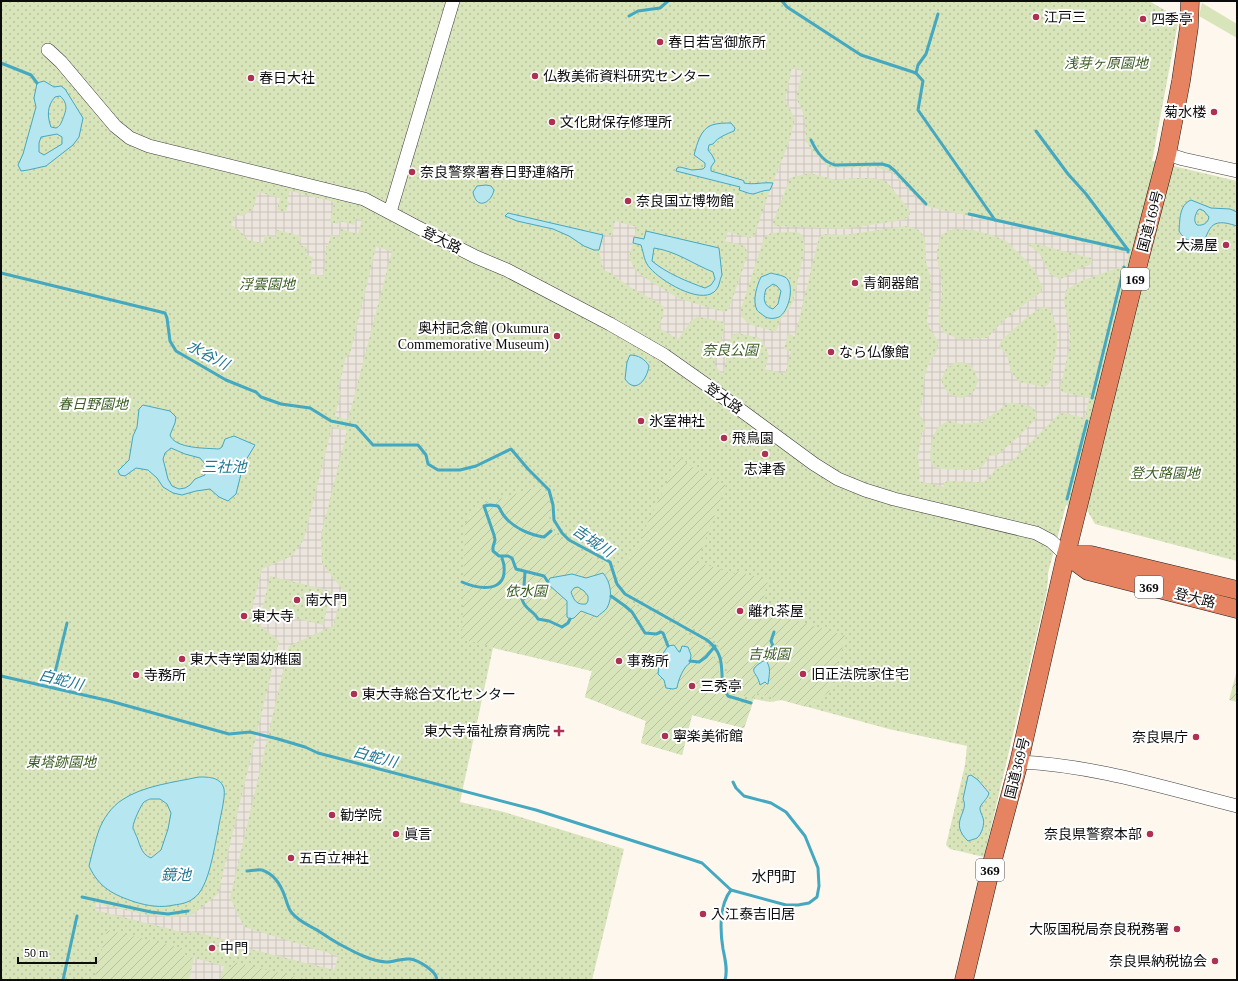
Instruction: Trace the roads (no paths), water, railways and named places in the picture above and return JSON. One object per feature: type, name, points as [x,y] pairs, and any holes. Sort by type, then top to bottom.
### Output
[{"type":"highway","name":"国道169号","points":[[1066,555],[1167,154],[1188,35],[1190,1]]},
{"type":"highway","name":"登大路","points":[[1066,555],[1091,555],[1237,590]]},
{"type":"highway","name":"登大路","points":[[1066,555],[1088,571],[1237,609]]},
{"type":"highway","name":"国道369号","points":[[964,980],[992,863],[1019,762],[1066,555]]},
{"type":"street","points":[[390,212],[453,1]]},
{"type":"street","name":"登大路","points":[[48,50],[62,62],[115,126],[130,138],[149,146],[364,199],[476,257],[507,270],[610,324],[664,355],[814,464],[838,479],[865,490],[894,499],[1036,533],[1051,541],[1066,555]]},
{"type":"street","points":[[1167,154],[1237,172]]},
{"type":"street","points":[[1019,762],[1038,763],[1102,772],[1237,806]]},
{"type":"water","points":[[44,81],[54,87],[61,86],[65,89],[83,118],[79,137],[73,145],[46,166],[21,171],[18,165],[23,154],[36,107],[34,98],[37,83]],"holes":[[[60,96],[66,105],[65,114],[59,126],[56,128],[51,127],[48,115],[50,104],[55,97]],[[57,134],[62,137],[62,144],[44,155],[39,152],[41,137]]]},
{"type":"water","points":[[719,123],[731,123],[735,128],[734,131],[717,139],[713,144],[709,145],[708,150],[715,161],[711,167],[711,171],[742,180],[744,183],[773,183],[770,190],[751,194],[739,190],[740,187],[676,171],[677,168],[680,167],[692,170],[703,169],[705,167],[705,163],[694,155],[702,134],[712,125]]},
{"type":"water","points":[[477,186],[491,186],[494,190],[487,202],[480,203],[475,198],[473,192]]},
{"type":"water","points":[[1191,200],[1211,208],[1230,209],[1237,212],[1237,226],[1226,223],[1218,223],[1209,230],[1204,239],[1201,241],[1197,242],[1187,240],[1179,231],[1182,209],[1187,202]],"holes":[[[1200,209],[1209,217],[1208,221],[1197,225],[1195,216],[1198,210]]]},
{"type":"water","points":[[508,213],[603,235],[599,250],[594,250],[584,246],[569,236],[553,229],[517,221],[505,216]]},
{"type":"water","points":[[646,231],[719,248],[722,275],[717,288],[714,292],[707,295],[699,295],[680,289],[663,279],[648,266],[641,245],[633,243],[634,237],[644,239]],"holes":[[[654,248],[677,255],[713,272],[715,279],[711,285],[705,288],[670,273],[652,261]]]},
{"type":"water","points":[[771,273],[787,278],[790,284],[790,295],[787,306],[785,311],[779,317],[767,318],[757,310],[755,298],[761,277]],"holes":[[[773,284],[781,291],[778,304],[773,309],[767,306],[764,296],[766,289]]]},
{"type":"water","points":[[630,355],[641,358],[649,366],[643,380],[637,385],[633,386],[625,379],[627,362]]},
{"type":"water","name":"三社池","points":[[143,405],[170,411],[176,417],[170,435],[173,440],[184,445],[199,448],[219,449],[222,447],[225,439],[234,436],[255,445],[242,470],[236,494],[228,501],[219,497],[210,489],[182,495],[173,493],[163,487],[157,478],[148,470],[136,468],[125,476],[120,475],[118,471],[129,460],[133,436],[137,427],[139,409]],"holes":[[[171,448],[200,458],[205,464],[205,475],[195,479],[185,488],[179,489],[172,486],[168,479],[163,459],[165,453]]]},
{"type":"water","points":[[603,573],[608,581],[610,590],[609,604],[597,617],[581,611],[574,618],[570,619],[567,617],[567,601],[549,585],[548,582],[550,578],[572,574],[586,578]],"holes":[[[578,587],[588,596],[588,601],[586,604],[578,603],[573,598],[571,592],[574,588]]]},
{"type":"water","points":[[674,645],[679,652],[682,646],[688,647],[691,655],[690,663],[682,674],[677,688],[673,689],[666,688],[664,680],[658,674],[660,658],[668,646]]},
{"type":"water","points":[[765,660],[769,665],[768,684],[765,682],[760,685],[754,669]]},
{"type":"water","points":[[971,775],[978,780],[989,793],[980,807],[984,820],[982,831],[977,838],[968,841],[962,834],[959,823],[964,808],[963,799],[968,776]]},
{"type":"water","name":"鏡池","points":[[199,777],[214,778],[222,785],[224,793],[210,867],[204,886],[199,893],[192,900],[184,903],[159,906],[135,902],[120,897],[102,885],[97,880],[89,866],[99,830],[108,813],[118,803],[139,791],[159,785]],"holes":[[[150,799],[160,799],[167,804],[171,813],[168,829],[161,850],[151,858],[142,851],[133,829],[133,825],[144,802]]]},
{"type":"waterway","points":[[629,16],[638,11],[660,8],[668,1]]},
{"type":"waterway","points":[[782,1],[787,7],[861,55],[916,73]]},
{"type":"waterway","points":[[938,14],[926,54],[918,65],[916,73],[923,81],[918,110],[995,220]]},
{"type":"waterway","points":[[1,63],[31,75],[37,83]]},
{"type":"waterway","points":[[1036,131],[1128,250]]},
{"type":"waterway","points":[[811,140],[820,156],[831,164],[882,164],[889,166],[926,204]]},
{"type":"waterway","points":[[969,214],[1128,250],[1128,252]]},
{"type":"waterway","points":[[1092,398],[1124,267]]},
{"type":"waterway","name":"吉城川","points":[[1,273],[165,313],[170,341],[176,351],[226,380],[256,392],[261,397],[281,404],[310,408],[331,421],[356,426],[373,445],[418,445],[426,455],[428,464],[438,470],[460,470],[476,466],[511,449],[549,490],[553,505],[554,520],[562,533],[569,540],[610,562],[617,584],[625,594],[707,640],[719,654],[724,689],[728,696],[751,703]]},
{"type":"waterway","points":[[1067,499],[1087,421]]},
{"type":"waterway","points":[[548,582],[544,576],[516,569],[512,558],[508,556],[499,556],[493,551],[495,540],[484,506],[498,506],[503,515],[509,521],[518,528],[533,535],[544,537],[551,531]]},
{"type":"waterway","points":[[462,582],[483,587],[496,585],[501,581],[504,575],[502,557]]},
{"type":"waterway","points":[[525,572],[524,586],[528,592],[527,597],[522,599],[538,619],[549,621],[562,627],[568,623],[570,619]]},
{"type":"waterway","points":[[611,596],[632,612],[645,633],[663,633],[668,646]]},
{"type":"waterway","points":[[53,681],[67,623]]},
{"type":"waterway","points":[[773,646],[771,641],[774,632]]},
{"type":"waterway","points":[[690,661],[699,662],[706,657],[715,646]]},
{"type":"waterway","points":[[765,660],[766,652],[773,646],[790,653]]},
{"type":"waterway","name":"白蛇川","points":[[1,676],[110,701],[229,734],[250,732],[278,739],[305,747],[318,753],[536,810],[702,863],[731,890]]},
{"type":"waterway","name":"吉城川","points":[[725,980],[726,968],[722,942],[721,918],[724,903],[731,890],[786,905],[798,905],[809,903],[817,897],[819,886],[818,868],[805,836],[786,812],[771,803],[744,796],[736,788],[733,782]]},
{"type":"waterway","points":[[247,871],[260,870],[270,874],[279,884],[290,910],[295,916],[337,943],[375,960],[386,962],[407,959],[413,960],[431,970],[437,980]]},
{"type":"waterway","points":[[82,897],[151,912],[168,914],[188,911]]},
{"type":"waterway","points":[[63,980],[77,916]]},
{"type":"place","name":"江戸三","points":[[1036,17]]},
{"type":"place","name":"四季亭","points":[[1143,19]]},
{"type":"place","name":"春日若宮御旅所","points":[[660,42]]},
{"type":"place","name":"仏教美術資料研究センター","points":[[535,76]]},
{"type":"place","name":"春日大社","points":[[251,78]]},
{"type":"place","name":"菊水楼","points":[[1214,112]]},
{"type":"place","name":"文化財保存修理所","points":[[552,122]]},
{"type":"place","name":"奈良警察署春日野連絡所","points":[[412,172]]},
{"type":"place","name":"奈良国立博物館","points":[[628,201]]},
{"type":"place","name":"大湯屋","points":[[1226,245]]},
{"type":"place","name":"青銅器館","points":[[855,283]]},
{"type":"place","name":"奥村記念館 (Okumura Commemorative Museum)","points":[[557,336]]},
{"type":"place","name":"なら仏像館","points":[[831,352]]},
{"type":"place","name":"氷室神社","points":[[641,421]]},
{"type":"place","name":"飛鳥園","points":[[724,438]]},
{"type":"place","name":"志津香","points":[[765,454]]},
{"type":"place","name":"南大門","points":[[297,600]]},
{"type":"place","name":"離れ茶屋","points":[[740,611]]},
{"type":"place","name":"東大寺","points":[[244,616]]},
{"type":"place","name":"東大寺学園幼稚園","points":[[182,659]]},
{"type":"place","name":"事務所","points":[[619,661]]},
{"type":"place","name":"旧正法院家住宅","points":[[803,674]]},
{"type":"place","name":"寺務所","points":[[136,675]]},
{"type":"place","name":"三秀亭","points":[[692,686]]},
{"type":"place","name":"東大寺総合文化センター","points":[[354,694]]},
{"type":"place","name":"東大寺福祉療育病院","points":[[559,731]]},
{"type":"place","name":"寧楽美術館","points":[[665,736]]},
{"type":"place","name":"奈良県庁","points":[[1196,737]]},
{"type":"place","name":"勧学院","points":[[332,815]]},
{"type":"place","name":"眞言","points":[[396,834]]},
{"type":"place","name":"奈良県警察本部","points":[[1150,834]]},
{"type":"place","name":"五百立神社","points":[[291,858]]},
{"type":"place","name":"入江泰吉旧居","points":[[703,914]]},
{"type":"place","name":"大阪国税局奈良税務署","points":[[1177,929]]},
{"type":"place","name":"中門","points":[[212,948]]},
{"type":"place","name":"奈良県納税協会","points":[[1215,961]]},
{"type":"district","name":"水門町","points":[[774,877]]},
{"type":"park label","name":"浅芽ヶ原園地","points":[[1106,63]]},
{"type":"park label","name":"浮雲園地","points":[[267,284]]},
{"type":"park label","name":"奈良公園","points":[[730,350]]},
{"type":"park label","name":"春日野園地","points":[[93,404]]},
{"type":"park label","name":"登大路園地","points":[[1165,473]]},
{"type":"park label","name":"依水園","points":[[526,591]]},
{"type":"park label","name":"吉城園","points":[[769,654]]},
{"type":"park label","name":"東塔跡園地","points":[[61,762]]},
{"type":"water label","name":"水谷川","points":[[208,355]]}]
